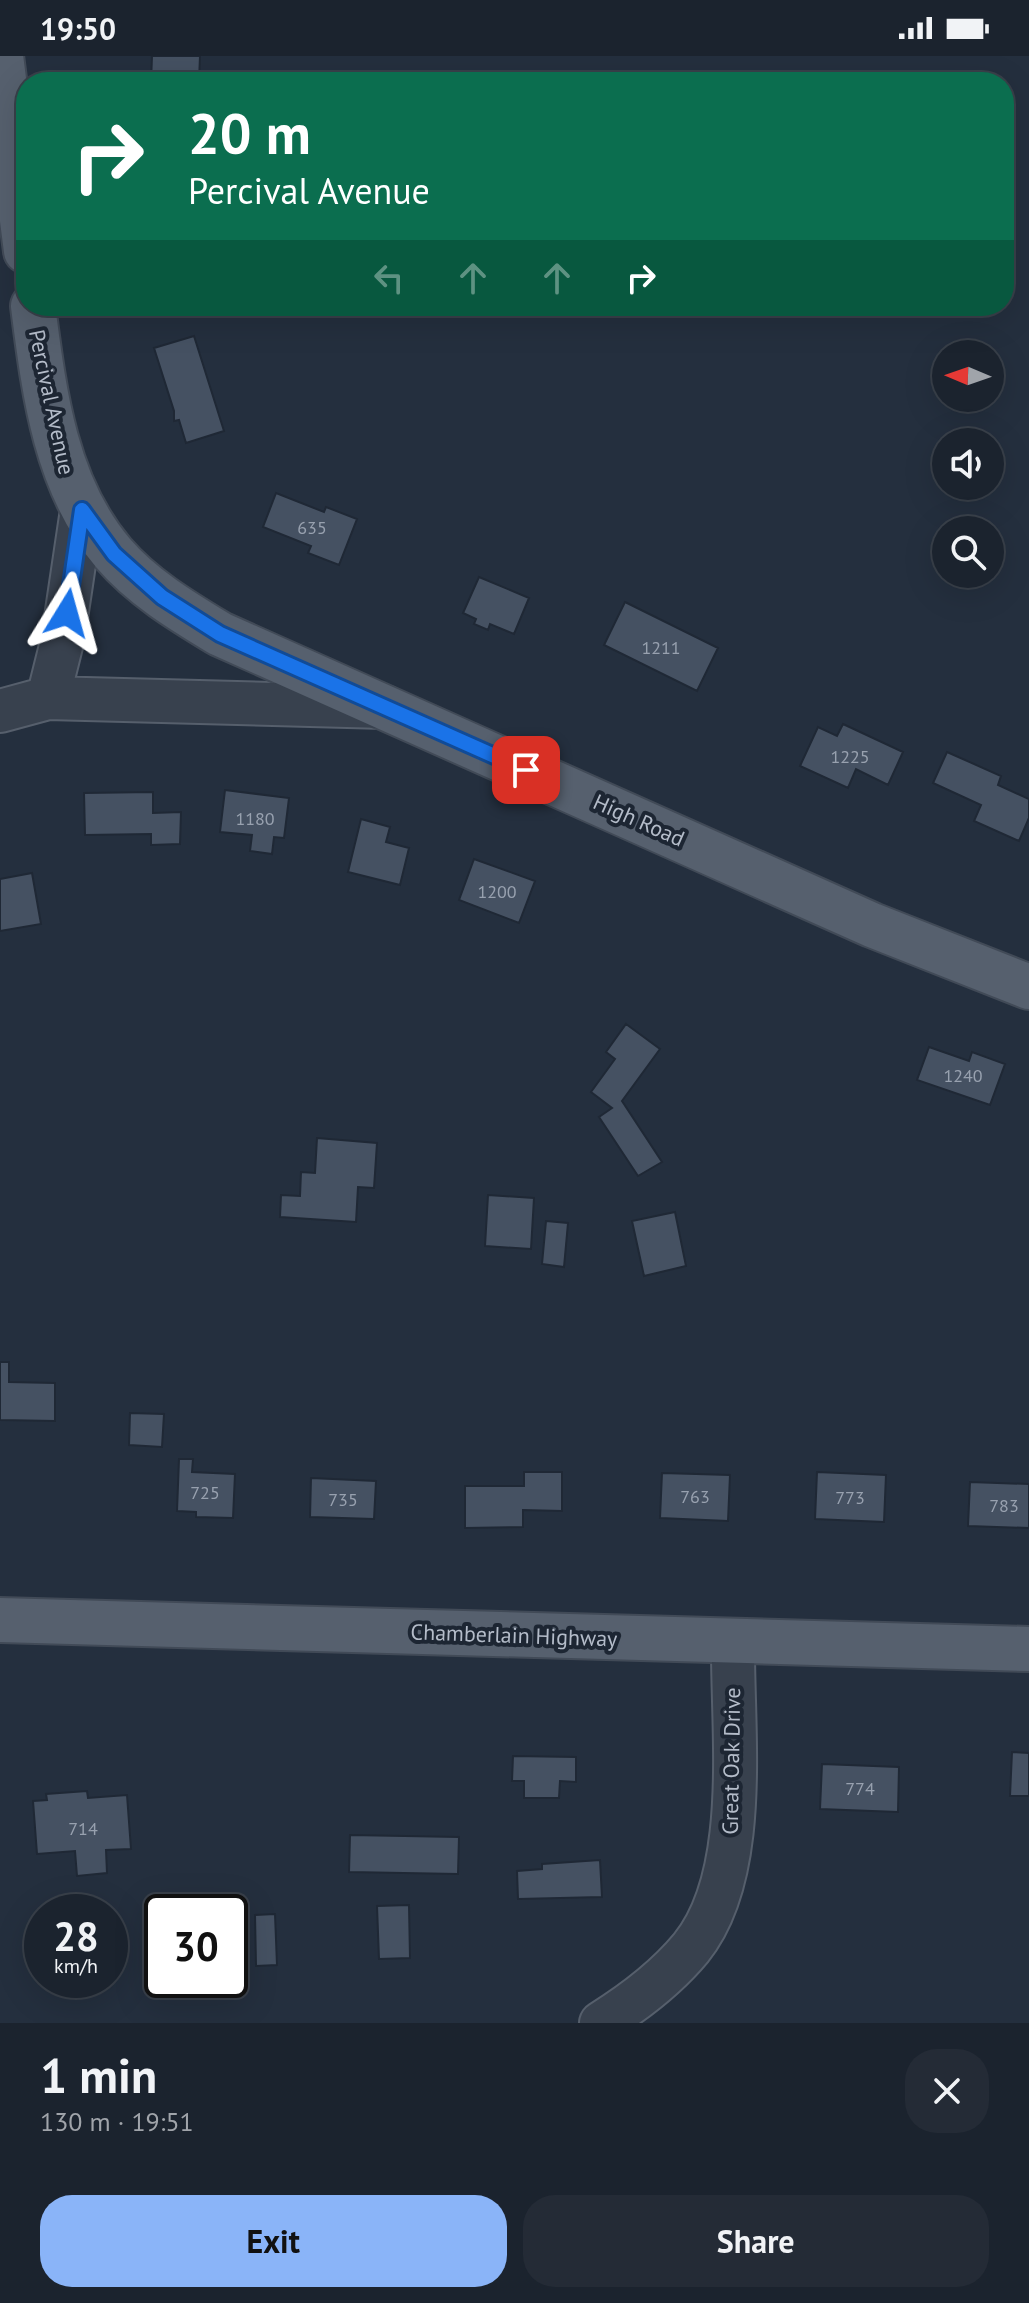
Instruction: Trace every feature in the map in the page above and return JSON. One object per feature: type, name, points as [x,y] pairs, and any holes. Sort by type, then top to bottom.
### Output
[{"type":"main road","points":[[1,56],[16,173]]},
{"type":"main road","name":"Percival Avenue","points":[[35,316],[64,474],[82,510],[114,554],[162,597],[220,634],[386,707]]},
{"type":"main road","name":"High Road","points":[[386,707],[872,925],[1029,987]]},
{"type":"main road","name":"Chamberlain Highway","points":[[0,1620],[1029,1649]]},
{"type":"street","points":[[48,698],[63,638],[82,510]]},
{"type":"street","name":"High Road","points":[[0,711],[48,698],[386,707]]},
{"type":"street","name":"Great Oak Drive","points":[[601,2023],[662,1977],[692,1946],[719,1889],[731,1837],[733,1642]]},
{"type":"building","points":[[152,56],[200,56],[199,72],[151,72]]},
{"type":"building","points":[[194,336],[224,431],[186,443],[179,420],[174,421],[174,411],[154,348]]},
{"type":"building","points":[[276,493],[324,512],[326,507],[357,519],[339,565],[308,553],[311,546],[263,527]]},
{"type":"building","points":[[479,577],[529,598],[514,634],[490,624],[488,630],[474,624],[476,619],[463,613]]},
{"type":"building","points":[[625,602],[718,648],[697,691],[604,645]]},
{"type":"building","points":[[843,724],[903,752],[888,785],[856,769],[848,788],[800,766],[818,727],[837,736]]},
{"type":"building","points":[[947,752],[1001,776],[998,785],[1029,799],[1029,818],[1019,841],[974,821],[981,805],[933,783]]},
{"type":"building","points":[[225,790],[289,798],[284,838],[274,837],[272,854],[250,851],[252,835],[220,832]]},
{"type":"building","points":[[153,792],[153,813],[181,812],[180,844],[151,845],[151,834],[85,835],[84,793]]},
{"type":"building","points":[[361,819],[390,827],[386,842],[409,848],[400,885],[348,872]]},
{"type":"building","points":[[474,859],[535,881],[519,923],[459,900]]},
{"type":"building","points":[[32,873],[41,924],[0,931],[0,879]]},
{"type":"building","points":[[626,1024],[660,1049],[622,1101],[662,1162],[638,1176],[599,1117],[612,1108],[591,1092],[615,1059],[606,1052]]},
{"type":"building","points":[[929,1047],[969,1061],[972,1052],[1005,1064],[990,1105],[917,1080]]},
{"type":"building","points":[[317,1138],[377,1143],[374,1188],[358,1187],[356,1222],[280,1217],[281,1195],[300,1196],[301,1172],[315,1173]]},
{"type":"building","points":[[488,1195],[534,1198],[531,1249],[485,1246]]},
{"type":"building","points":[[675,1212],[686,1266],[644,1276],[632,1221]]},
{"type":"building","points":[[546,1221],[568,1223],[564,1267],[542,1264]]},
{"type":"building","points":[[0,1362],[9,1362],[9,1382],[55,1383],[55,1421],[0,1420]]},
{"type":"building","points":[[130,1413],[164,1414],[162,1447],[129,1445]]},
{"type":"building","points":[[179,1459],[193,1459],[192,1472],[235,1474],[233,1518],[196,1517],[196,1512],[177,1511]]},
{"type":"building","points":[[524,1472],[562,1472],[562,1511],[523,1510],[523,1527],[465,1528],[465,1486],[524,1486]]},
{"type":"building","points":[[817,1472],[886,1475],[884,1522],[815,1519]]},
{"type":"building","points":[[662,1473],[730,1475],[728,1521],[660,1518]]},
{"type":"building","points":[[311,1478],[376,1481],[374,1519],[310,1517]]},
{"type":"building","points":[[970,1482],[1029,1484],[1029,1528],[968,1526]]},
{"type":"building","points":[[1012,1752],[1029,1753],[1029,1796],[1010,1796]]},
{"type":"building","points":[[513,1756],[576,1757],[576,1782],[560,1781],[559,1798],[524,1798],[524,1781],[512,1781]]},
{"type":"building","points":[[822,1764],[899,1767],[898,1812],[820,1809]]},
{"type":"building","points":[[87,1791],[88,1798],[127,1795],[131,1849],[106,1850],[107,1873],[77,1876],[75,1851],[37,1854],[33,1801],[47,1800],[46,1794]]},
{"type":"building","points":[[350,1835],[459,1837],[458,1874],[349,1872]]},
{"type":"building","points":[[600,1860],[602,1897],[518,1899],[517,1871],[542,1869],[542,1864]]},
{"type":"building","points":[[409,1905],[410,1958],[379,1959],[377,1906]]},
{"type":"building","points":[[275,1914],[277,1965],[256,1966],[255,1915]]},
{"type":"route","points":[[67,613],[82,510],[114,554],[162,597],[220,634],[526,770]]}]
